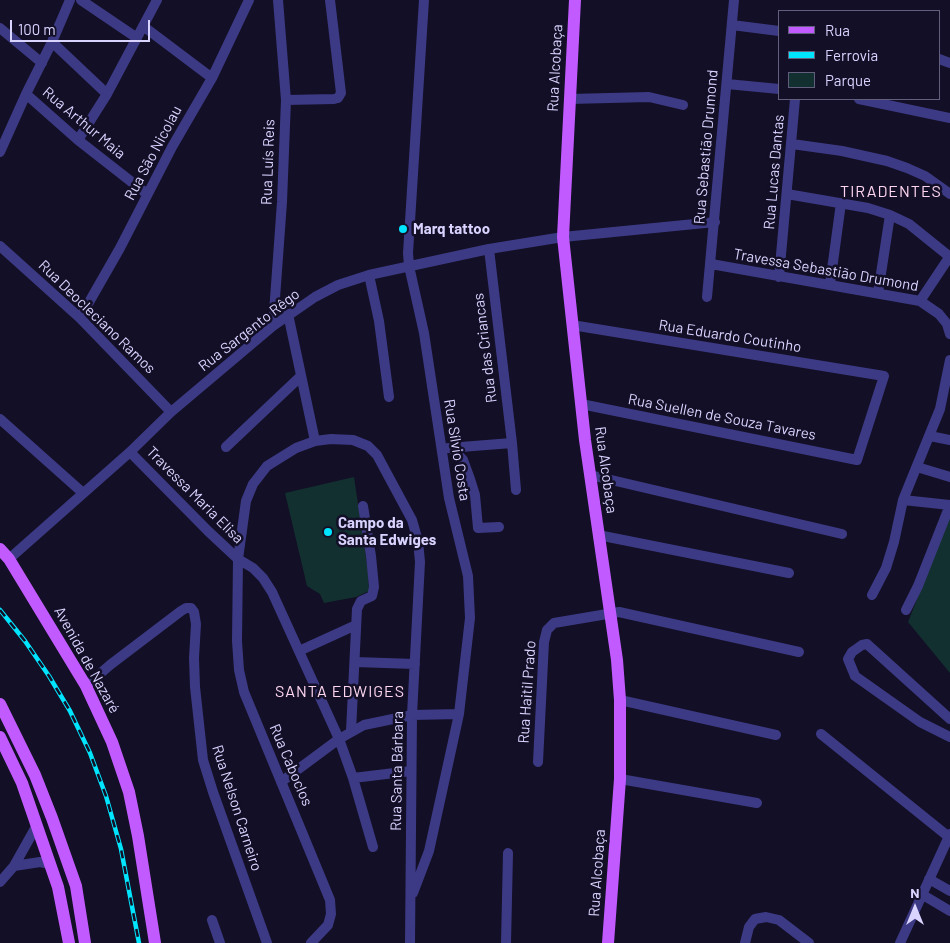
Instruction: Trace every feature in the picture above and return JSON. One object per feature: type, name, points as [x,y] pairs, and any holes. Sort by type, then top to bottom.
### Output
[{"type":"main road","name":"Rua Alcobaça","points":[[575,0],[563,237],[581,404],[609,614],[617,660],[620,700],[620,779],[608,943]]},
{"type":"main road","name":"Avenida de Nazaré","points":[[0,549],[9,560],[86,686],[112,742],[129,792],[155,943]]},
{"type":"main road","points":[[0,704],[35,775],[54,823],[76,886],[85,943]]},
{"type":"main road","points":[[0,737],[22,783],[58,887],[70,943]]},
{"type":"main road","points":[[38,829],[49,836],[54,832],[54,823]]},
{"type":"street","points":[[0,152],[70,0]]},
{"type":"street","points":[[81,0],[137,38]]},
{"type":"street","points":[[78,140],[107,94],[157,0]]},
{"type":"street","name":"Rua São Nicolau","points":[[80,318],[120,248],[172,147],[212,78],[249,0]]},
{"type":"street","name":"Rua Luís Reis","points":[[273,326],[282,202],[286,100],[278,0]]},
{"type":"street","points":[[286,100],[334,99],[338,98],[341,93],[330,0]]},
{"type":"street","name":"Rua Sílvio Costa","points":[[411,898],[428,850],[459,714],[470,618],[468,576],[449,498],[447,449],[409,266],[410,219],[418,118],[424,0]]},
{"type":"street","name":"Rua Sebastião Drumond","points":[[707,296],[734,0]]},
{"type":"street","points":[[732,25],[778,31]]},
{"type":"street","points":[[144,26],[212,78]]},
{"type":"street","points":[[0,28],[42,63]]},
{"type":"street","points":[[52,42],[107,94]]},
{"type":"street","points":[[727,84],[778,88]]},
{"type":"street","name":"Rua Arthur Maia","points":[[26,94],[78,140],[147,194]]},
{"type":"street","points":[[570,99],[649,97],[683,105]]},
{"type":"street","name":"Rua Lucas Dantas","points":[[779,277],[795,100]]},
{"type":"street","points":[[881,101],[950,118]]},
{"type":"street","points":[[792,144],[827,148],[888,161],[925,176],[950,194]]},
{"type":"street","points":[[787,194],[842,203],[890,215],[909,224],[950,256],[920,300]]},
{"type":"street","points":[[830,284],[842,203]]},
{"type":"street","points":[[878,293],[890,215]]},
{"type":"street","name":"Rua Sargento Rêgo","points":[[9,560],[130,452],[171,412],[288,314],[315,297],[338,286],[369,275],[489,249],[563,237],[715,222]]},
{"type":"street","name":"Rua Deocleciano Ramos","points":[[0,246],[80,318],[171,412]]},
{"type":"street","name":"Rua das Criancas","points":[[489,249],[516,490]]},
{"type":"street","name":"Travessa Sebastião Drumond","points":[[711,264],[920,300],[939,314],[947,324],[950,334]]},
{"type":"street","points":[[369,275],[389,397]]},
{"type":"street","points":[[288,314],[315,441]]},
{"type":"street","name":"Rua Eduardo Coutinho","points":[[572,325],[884,376],[857,460]]},
{"type":"street","points":[[872,595],[886,568],[903,500],[930,436],[946,404],[950,360]]},
{"type":"street","points":[[226,447],[301,376]]},
{"type":"street","name":"Rua Suellen de Souza Tavares","points":[[581,404],[857,460]]},
{"type":"street","points":[[0,419],[84,493]]},
{"type":"street","points":[[930,436],[950,440]]},
{"type":"street","name":"Rua Santa Bárbara","points":[[238,559],[246,501],[253,484],[267,466],[296,448],[315,441],[331,439],[353,440],[368,446],[377,455],[388,472],[412,520],[418,541],[420,562],[412,715],[410,943]]},
{"type":"street","points":[[447,449],[512,443]]},
{"type":"street","points":[[447,449],[463,460],[475,495],[478,528],[500,527]]},
{"type":"street","name":"Travessa Maria Elisa","points":[[130,452],[173,497],[238,559],[253,568],[263,578],[272,592],[339,739],[353,778],[373,847]]},
{"type":"street","points":[[917,467],[950,477]]},
{"type":"street","points":[[590,476],[842,534]]},
{"type":"street","points":[[903,500],[950,505],[918,586],[906,610]]},
{"type":"street","points":[[351,731],[356,625],[359,604],[361,601],[372,596],[374,587],[363,506]]},
{"type":"street","points":[[598,535],[789,573]]},
{"type":"street","name":"Rua Caboclos","points":[[238,559],[237,641],[239,670],[244,692],[330,900],[331,914],[328,925],[311,943]]},
{"type":"street","name":"Rua Nelson Carneiro","points":[[86,686],[110,664],[181,611],[186,608],[192,608],[196,618],[195,687],[203,760],[267,943]]},
{"type":"street","name":"Rua Haitil Prado","points":[[538,762],[544,642],[547,630],[554,623],[619,612],[798,652]]},
{"type":"street","points":[[299,651],[356,625]]},
{"type":"street","points":[[950,718],[867,644],[852,652],[848,659],[856,676],[920,722],[950,737]]},
{"type":"street","points":[[355,662],[415,664]]},
{"type":"street","points":[[620,700],[776,735]]},
{"type":"street","points":[[281,782],[339,739],[364,725],[412,715],[459,714]]},
{"type":"street","points":[[821,734],[950,836],[900,943]]},
{"type":"street","points":[[353,778],[411,771]]},
{"type":"street","points":[[620,779],[758,803]]},
{"type":"street","points":[[0,882],[14,866],[38,829]]},
{"type":"street","points":[[506,943],[508,853]]},
{"type":"street","points":[[14,866],[40,862],[50,864]]},
{"type":"street","points":[[929,879],[950,891]]},
{"type":"street","points":[[923,895],[950,911]]},
{"type":"street","points":[[746,943],[749,927],[755,919],[766,917],[779,920],[809,943]]},
{"type":"street","points":[[212,920],[220,943]]},
{"type":"green space","name":"Campo da Santa Edwiges","points":[[354,477],[368,571],[369,591],[356,597],[324,603],[320,594],[307,586],[285,493]]},
{"type":"green space","points":[[950,516],[950,673],[908,622]]},
{"type":"railway","points":[[0,610],[25,641],[49,676],[70,711],[90,753],[106,796],[121,849],[139,943]]},
{"type":"place","name":"Marq tattoo","points":[[403,229]]},
{"type":"place","name":"Campo da Santa Edwiges","points":[[328,532]]},
{"type":"district","name":"TIRADENTES","points":[[891,192]]},
{"type":"district","name":"SANTA EDWIGES","points":[[340,692]]}]
